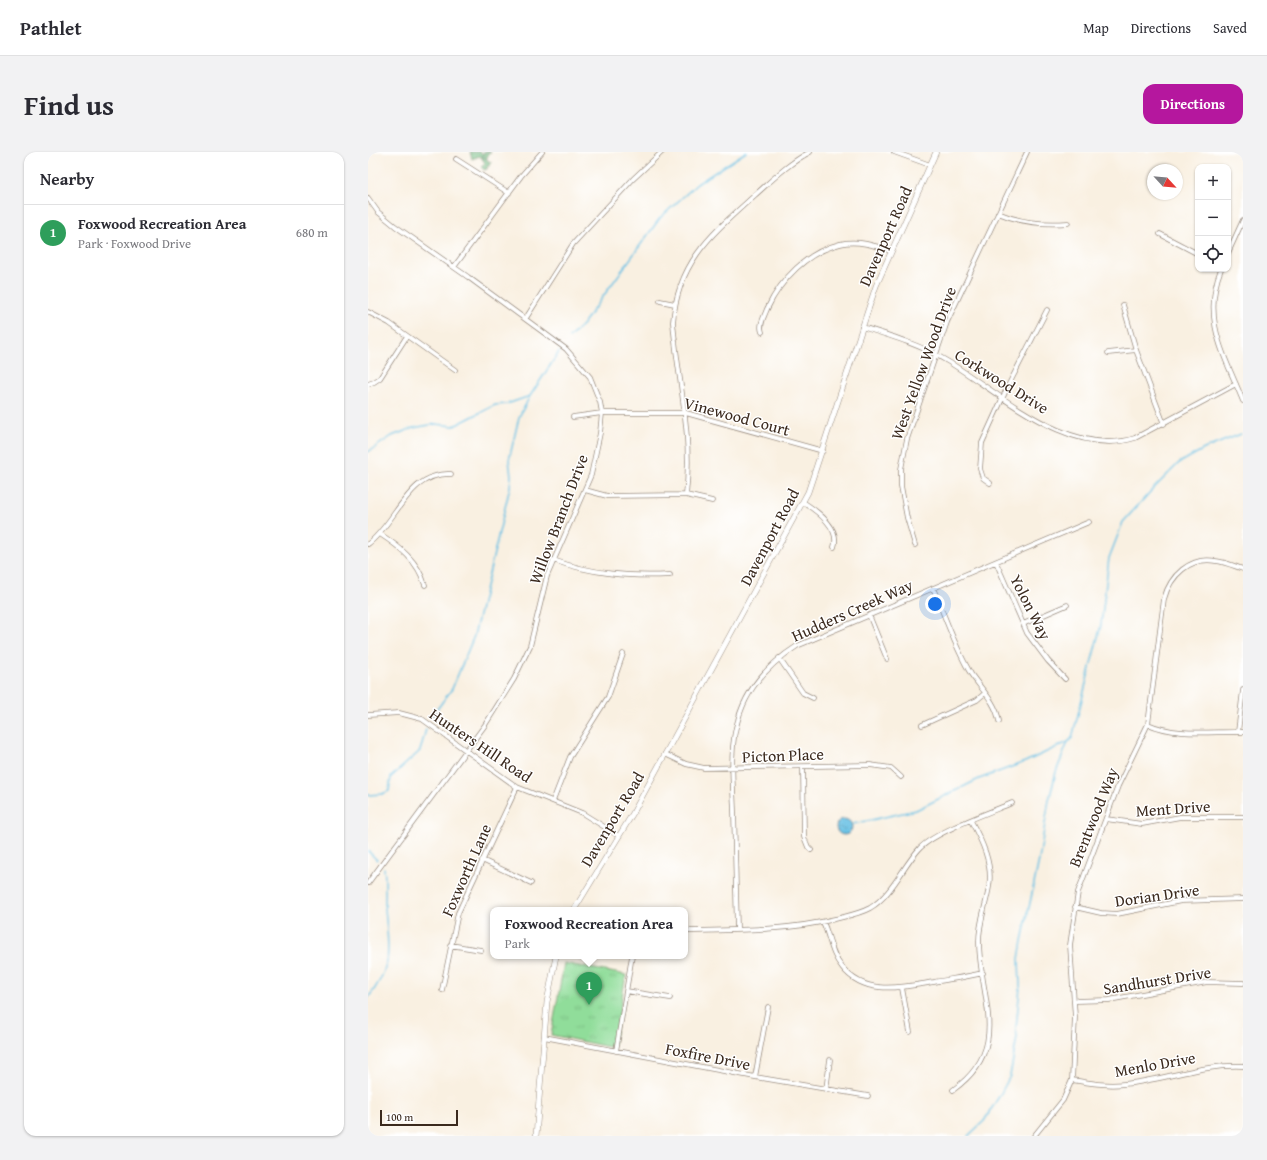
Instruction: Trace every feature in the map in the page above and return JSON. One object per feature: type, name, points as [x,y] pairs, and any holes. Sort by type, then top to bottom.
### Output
[{"type":"street","points":[[454,267],[521,176],[542,152]]},
{"type":"street","points":[[526,318],[573,244],[632,179],[662,152]]},
{"type":"street","points":[[686,495],[689,460],[686,413],[673,322],[675,304],[686,272],[706,242],[778,174],[792,162],[810,152]]},
{"type":"street","points":[[894,152],[930,165]]},
{"type":"street","name":"Davenport Road","points":[[576,907],[619,836],[665,754],[803,502],[823,452],[876,286],[936,152]]},
{"type":"street","name":"West Yellow Wood Drive","points":[[916,545],[903,504],[901,469],[907,439],[935,354],[960,292],[1027,152]]},
{"type":"street","points":[[456,159],[509,193]]},
{"type":"street","name":"Willow Branch Drive","points":[[368,198],[383,217],[526,318],[566,349],[585,369],[596,387],[602,413],[598,446],[585,490],[545,581],[533,636],[526,656],[502,700],[368,883]]},
{"type":"street","points":[[998,213],[1013,219],[1035,224],[1068,223]]},
{"type":"street","points":[[1231,246],[1243,220]]},
{"type":"street","points":[[1160,234],[1195,252]]},
{"type":"street","points":[[762,332],[762,322],[776,293],[793,271],[813,256],[832,246],[851,242],[869,244],[891,251]]},
{"type":"street","points":[[1220,272],[1215,287],[1213,314],[1218,340],[1243,401]]},
{"type":"street","points":[[660,301],[675,304]]},
{"type":"street","points":[[1123,305],[1136,350],[1164,424]]},
{"type":"street","points":[[990,483],[983,478],[981,474],[980,450],[985,435],[1002,398],[1047,310]]},
{"type":"street","points":[[368,312],[385,320],[455,370]]},
{"type":"street","name":"Corkwood Drive","points":[[862,326],[935,354],[1002,398],[1063,431],[1095,442],[1114,443],[1126,441],[1145,434],[1236,384]]},
{"type":"street","points":[[368,384],[380,378],[407,336]]},
{"type":"street","points":[[1108,353],[1136,350]]},
{"type":"street","name":"Vinewood Court","points":[[573,417],[602,413],[686,413],[823,452]]},
{"type":"street","points":[[368,544],[380,534],[414,488],[440,474],[451,474]]},
{"type":"street","points":[[585,490],[594,494],[607,496],[686,495],[712,501]]},
{"type":"street","points":[[803,502],[818,513],[830,526],[835,540],[834,547]]},
{"type":"street","name":"Hudders Creek Way","points":[[737,929],[733,768],[735,731],[742,707],[761,675],[779,658],[797,646],[1089,522]]},
{"type":"street","points":[[380,534],[412,560],[419,569],[425,585]]},
{"type":"street","points":[[553,560],[580,569],[611,575],[670,575]]},
{"type":"street","name":"Brentwood Way","points":[[1034,1136],[1063,1100],[1072,1080],[1075,1001],[1070,945],[1075,907],[1081,880],[1118,786],[1148,724],[1164,599],[1170,582],[1183,569],[1203,561],[1216,561],[1243,569]]},
{"type":"street","name":"Yolon Way","points":[[996,562],[1023,624],[1034,643],[1065,679]]},
{"type":"street","points":[[934,588],[963,659],[998,711],[1000,721]]},
{"type":"street","points":[[1023,624],[1067,605]]},
{"type":"street","points":[[869,615],[888,659]]},
{"type":"street","points":[[553,801],[570,757],[608,697],[623,654]]},
{"type":"street","points":[[779,658],[804,693],[813,698]]},
{"type":"street","points":[[1148,724],[1157,728],[1174,731],[1241,732],[1243,690]]},
{"type":"street","points":[[922,725],[977,700],[985,693]]},
{"type":"street","name":"Hunters Hill Road","points":[[368,715],[399,713],[416,717],[434,727],[517,787],[582,813],[619,836]]},
{"type":"street","name":"Picton Place","points":[[665,754],[697,767],[733,768],[856,765],[884,767],[893,770],[901,777]]},
{"type":"street","points":[[803,767],[804,837],[808,847],[811,850]]},
{"type":"street","name":"Foxworth Lane","points":[[442,990],[450,945],[458,913],[517,787]]},
{"type":"street","points":[[688,931],[782,929],[823,922],[855,914],[873,906],[884,895],[925,843],[936,836],[1012,802]]},
{"type":"street","name":"Ment Drive","points":[[1106,819],[1142,824],[1180,817],[1243,817]]},
{"type":"street","points":[[953,1090],[965,1081],[974,1071],[986,1045],[989,1018],[979,936],[989,887],[990,871],[985,850],[971,821]]},
{"type":"street","points":[[482,860],[531,883]]},
{"type":"street","name":"Dorian Drive","points":[[1075,907],[1101,913],[1117,914],[1181,901],[1243,899]]},
{"type":"street","points":[[823,922],[836,958],[849,974],[873,986],[902,988],[983,973]]},
{"type":"street","points":[[450,945],[482,950]]},
{"type":"street","points":[[536,1136],[549,987],[555,959]]},
{"type":"street","points":[[616,1051],[631,959]]},
{"type":"street","name":"Sandhurst Drive","points":[[1075,1001],[1109,1000],[1207,982],[1243,983]]},
{"type":"street","points":[[902,988],[910,1032]]},
{"type":"street","points":[[626,991],[670,998]]},
{"type":"street","points":[[755,1077],[768,1007]]},
{"type":"street","name":"Foxfire Drive","points":[[544,1037],[826,1090],[868,1096]]},
{"type":"street","points":[[826,1090],[830,1060]]},
{"type":"street","name":"Menlo Drive","points":[[1072,1080],[1096,1084],[1124,1084],[1208,1067],[1243,1066]]},
{"type":"green space","points":[[470,152],[480,152],[482,154],[484,152],[491,152],[487,157],[487,160],[491,162],[490,166],[488,165],[487,169],[484,170],[481,167],[485,163],[480,156],[472,159]]},
{"type":"green space","points":[[564,963],[626,975],[614,1044],[609,1047],[551,1035]]},
{"type":"water","points":[[841,819],[847,819],[852,824],[850,833],[847,835],[841,835],[836,830],[836,824]]},
{"type":"waterway","points":[[569,338],[583,324],[660,218],[697,184],[746,152]]},
{"type":"waterway","points":[[432,716],[452,689],[474,636],[510,487],[511,476],[509,460],[519,417],[530,396],[559,352]]},
{"type":"waterway","points":[[368,452],[392,436],[413,428],[435,424],[454,426],[495,405],[507,404],[530,396]]},
{"type":"waterway","points":[[853,824],[916,810],[979,779],[1025,762],[1068,742],[1072,738],[1101,625],[1109,558],[1123,522],[1179,463],[1204,449],[1241,434]]},
{"type":"waterway","points":[[368,795],[382,794],[389,791],[391,777],[420,751],[426,729]]},
{"type":"waterway","points":[[968,1136],[984,1121],[1010,1076],[1017,1037],[1016,1028],[1020,987],[1019,959],[1022,941],[1039,860],[1049,800],[1056,772],[1068,742]]},
{"type":"waterway","points":[[368,851],[377,860]]},
{"type":"waterway","points":[[368,998],[377,986],[386,965],[388,955],[384,868]]},
{"type":"place","name":"Foxwood Recreation Area","points":[[589,1005]]}]
